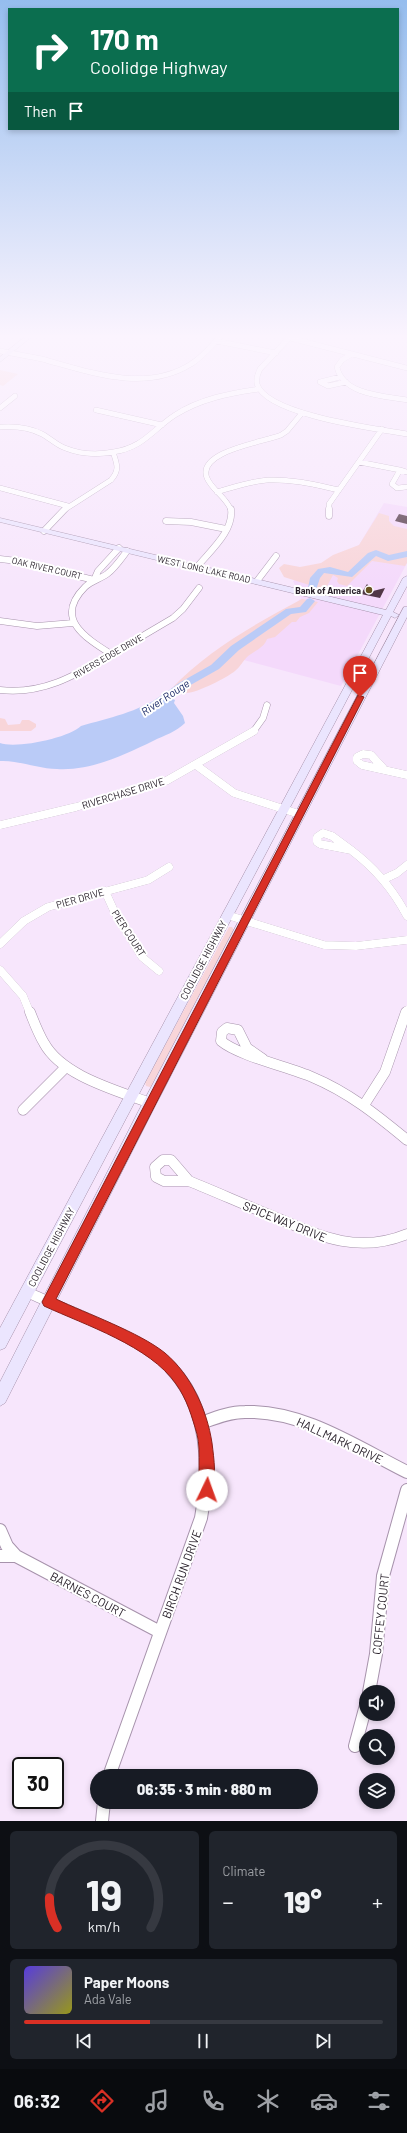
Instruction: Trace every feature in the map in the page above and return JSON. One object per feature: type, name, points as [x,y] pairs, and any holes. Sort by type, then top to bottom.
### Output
[{"type":"main road","name":"WEST LONG LAKE ROAD","points":[[0,520],[389,613],[406,615]]},
{"type":"main road","name":"COOLIDGE HIGHWAY","points":[[0,1343],[407,578]]},
{"type":"main road","name":"COOLIDGE HIGHWAY","points":[[0,1398],[244,920],[374,670],[406,615]]},
{"type":"main road","points":[[369,650],[372,656],[380,659]]},
{"type":"main road","points":[[362,663],[371,666],[374,670]]},
{"type":"street","points":[[140,420],[162,425]]},
{"type":"street","points":[[0,427],[33,431],[60,446],[75,451],[94,453],[113,452],[130,448],[144,442],[169,420]]},
{"type":"street","points":[[197,567],[226,529],[230,522],[232,512],[227,502],[208,480],[206,473],[208,465],[214,459],[230,450],[267,441],[280,435],[287,431],[296,420]]},
{"type":"street","points":[[337,420],[407,434]]},
{"type":"street","points":[[329,516],[329,504],[382,429]]},
{"type":"street","points":[[44,530],[68,506],[108,483],[114,476],[118,466],[113,452]]},
{"type":"street","points":[[359,462],[407,472]]},
{"type":"street","points":[[400,470],[392,485],[399,488],[407,487]]},
{"type":"street","points":[[217,492],[257,482],[274,480],[300,482],[339,490]]},
{"type":"street","points":[[0,488],[68,506]]},
{"type":"street","points":[[166,521],[186,521],[226,529]]},
{"type":"street","points":[[94,580],[98,571],[119,548]]},
{"type":"street","points":[[112,654],[83,636],[73,623],[71,611],[74,600],[94,580],[107,574],[127,550]]},
{"type":"street","points":[[257,581],[276,556]]},
{"type":"street","name":"OAK RIVER COURT","points":[[0,558],[94,580]]},
{"type":"street","name":"RIVERS EDGE DRIVE","points":[[0,690],[22,691],[50,686],[73,677],[173,618],[183,609],[199,588]]},
{"type":"street","points":[[0,621],[42,626],[73,623]]},
{"type":"street","name":"RIVERCHASE DRIVE","points":[[0,825],[76,807],[154,786],[196,765],[252,733],[263,718],[267,705]]},
{"type":"street","points":[[196,765],[222,786],[234,793],[299,814]]},
{"type":"street","points":[[383,768],[407,775]]},
{"type":"street","points":[[352,850],[384,879],[399,900],[407,916]]},
{"type":"street","points":[[384,879],[397,873],[407,865]]},
{"type":"street","name":"PIER DRIVE","points":[[0,944],[21,924],[39,912],[58,904],[152,878],[169,867]]},
{"type":"street","name":"PIER COURT","points":[[104,891],[115,913],[142,957],[158,971]]},
{"type":"street","points":[[227,915],[324,945],[356,946],[407,940]]},
{"type":"street","points":[[0,970],[23,996],[44,1044],[66,1067],[85,1078],[150,1103]]},
{"type":"street","points":[[364,1105],[375,1091],[383,1077],[407,1010]]},
{"type":"street","points":[[263,1059],[247,1048],[238,1030],[231,1028],[222,1032],[220,1038],[223,1044],[330,1085],[364,1105],[407,1140]]},
{"type":"street","points":[[22,1110],[66,1067]]},
{"type":"street","name":"SPICEWAY DRIVE","points":[[189,1181],[328,1239],[368,1243],[387,1241],[407,1234]]},
{"type":"street","name":"BIRCH RUN DRIVE","points":[[27,1292],[138,1343],[160,1358],[181,1379],[194,1404],[201,1423],[208,1474],[204,1504],[197,1530],[111,1769]]},
{"type":"street","name":"HALLMARK DRIVE","points":[[201,1423],[230,1414],[246,1412],[276,1414],[306,1423],[407,1472]]},
{"type":"street","name":"COFFEY COURT","points":[[370,1685],[376,1654],[383,1576],[407,1490]]},
{"type":"street","name":"BARNES COURT","points":[[0,1530],[7,1546],[16,1556],[160,1632]]},
{"type":"street","name":"BARNES COURT","points":[[0,1556],[16,1556]]},
{"type":"street","points":[[356,1746],[362,1721]]},
{"type":"street","points":[[102,1821],[103,1809]]},
{"type":"shaded area","points":[[384,503],[407,507],[407,563],[341,686],[225,655],[289,611],[301,598],[293,581],[359,545]]},
{"type":"shaded area","points":[[379,513],[389,516],[389,521],[394,526],[407,529],[407,563],[405,566],[372,561],[347,586],[339,584],[337,581],[338,578],[333,575],[325,590],[284,577],[279,568],[284,564],[300,567],[321,563],[333,555],[359,545]]},
{"type":"shaded area","points":[[302,599],[318,602],[309,613],[300,617],[296,622],[292,622],[275,637],[267,639],[264,645],[247,657],[231,674],[211,685],[190,693],[182,693],[171,689],[200,662],[216,650],[250,628]]},
{"type":"shaded area","points":[[0,718],[5,719],[8,725],[20,724],[22,720],[29,720],[36,724],[36,727],[31,731],[0,731]]},
{"type":"shaded area","points":[[229,927],[232,927],[234,930],[154,1084],[150,1087],[146,1086],[145,1082]]},
{"type":"water","points":[[162,695],[175,700],[174,703],[183,716],[185,723],[178,729],[119,757],[95,765],[70,769],[50,769],[14,762],[0,761],[0,743],[18,745],[66,735],[81,726],[143,706]]},
{"type":"building","points":[[399,514],[407,516],[407,524],[395,521]]},
{"type":"building","name":"Bank of America","points":[[367,584],[373,591],[385,588],[380,598],[361,594]]},
{"type":"waterway","name":"River Rouge","points":[[313,588],[315,578],[321,571],[330,570],[349,575],[359,568],[367,558],[376,553],[388,558],[407,554]]},
{"type":"waterway","name":"River Rouge","points":[[153,707],[183,685],[215,667],[235,648],[289,611],[303,610],[310,601]]},
{"type":"place","name":"Bank of America","points":[[369,590]]},
{"type":"route","points":[[207,1490],[208,1474],[206,1448],[201,1423],[194,1404],[181,1379],[170,1366],[138,1343],[48,1302],[360,697]]}]
